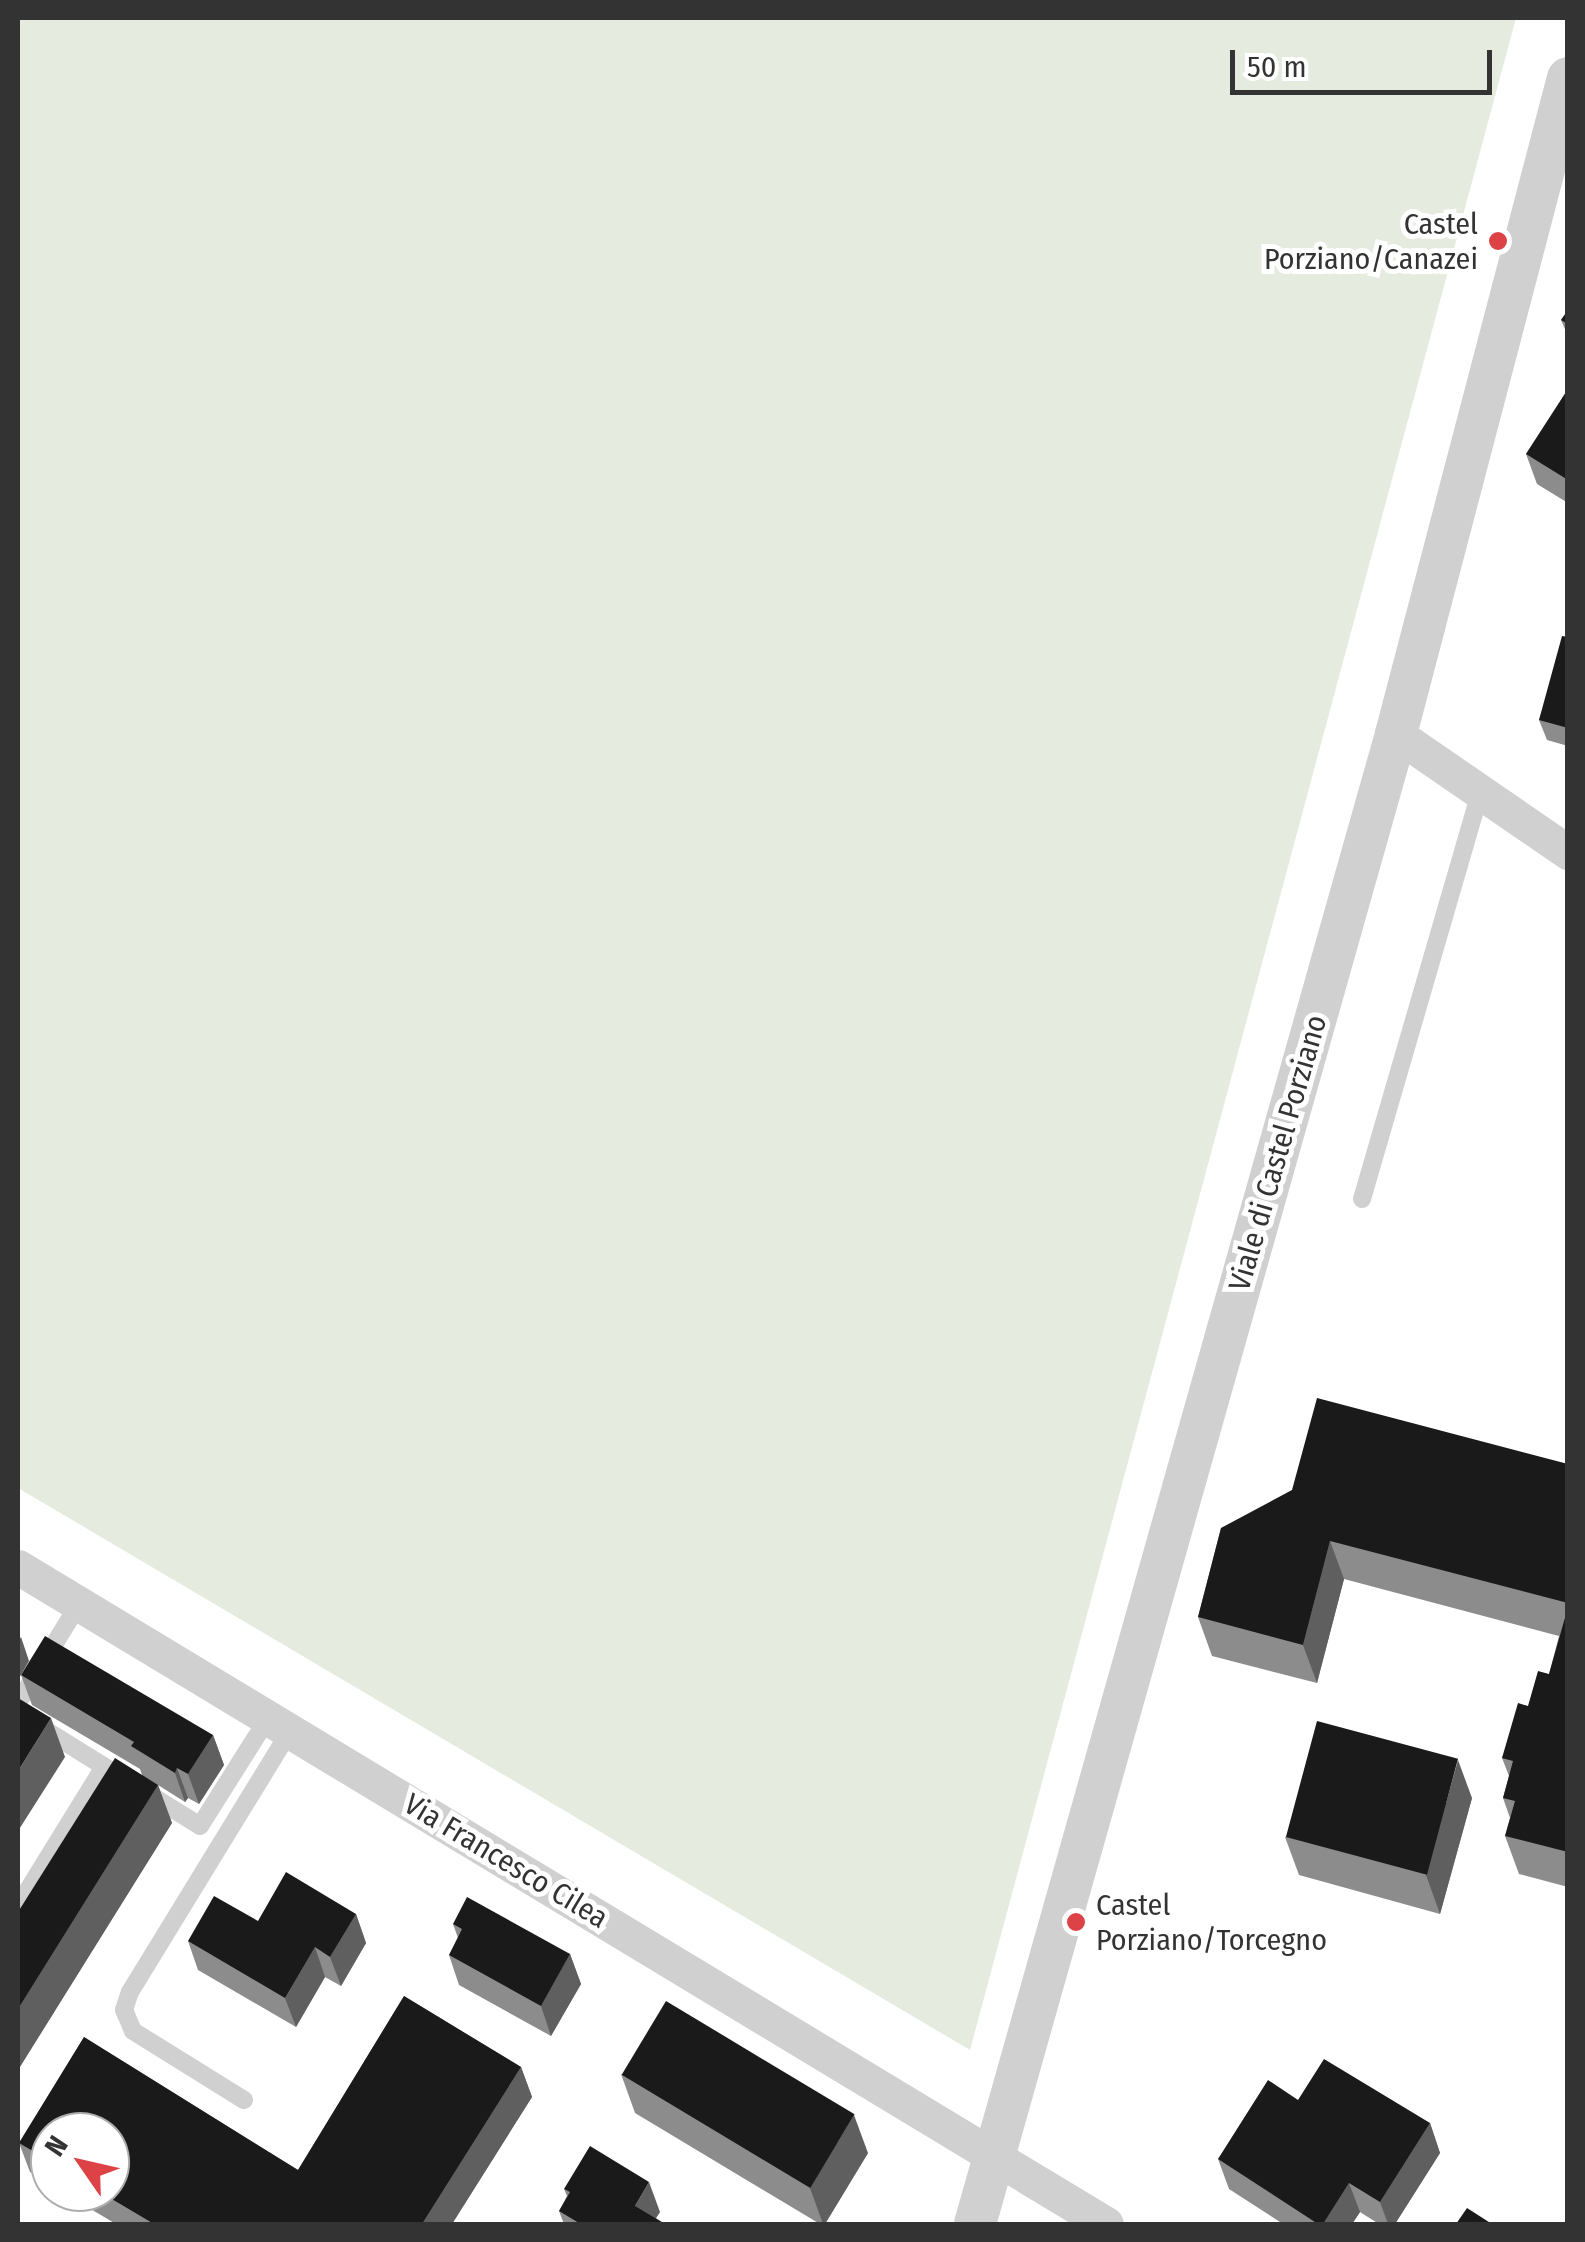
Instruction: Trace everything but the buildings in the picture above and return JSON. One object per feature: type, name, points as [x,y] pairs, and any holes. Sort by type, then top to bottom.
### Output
[{"type":"street","name":"Viale di Castel Porziano","points":[[976,2224],[1558,151],[1568,78]]},
{"type":"street","points":[[1396,734],[1479,796],[1568,852]]},
{"type":"street","name":"Via Francesco Cilea","points":[[18,1567],[1106,2224]]},
{"type":"lane","points":[[1362,1199],[1479,796]]},
{"type":"lane","points":[[18,1702],[79,1604]]},
{"type":"lane","points":[[18,1713],[200,1826],[279,1724]]},
{"type":"lane","points":[[244,2100],[133,2031],[124,2010],[279,1724]]},
{"type":"lane","points":[[18,1906],[104,1767]]},
{"type":"shaded area","points":[[18,18],[1516,18],[970,2050],[18,1488]]},
{"type":"place","name":"Castel Porziano/Canazei","points":[[1498,241]]},
{"type":"place","name":"Castel Porziano/Torcegno","points":[[1076,1922]]}]
